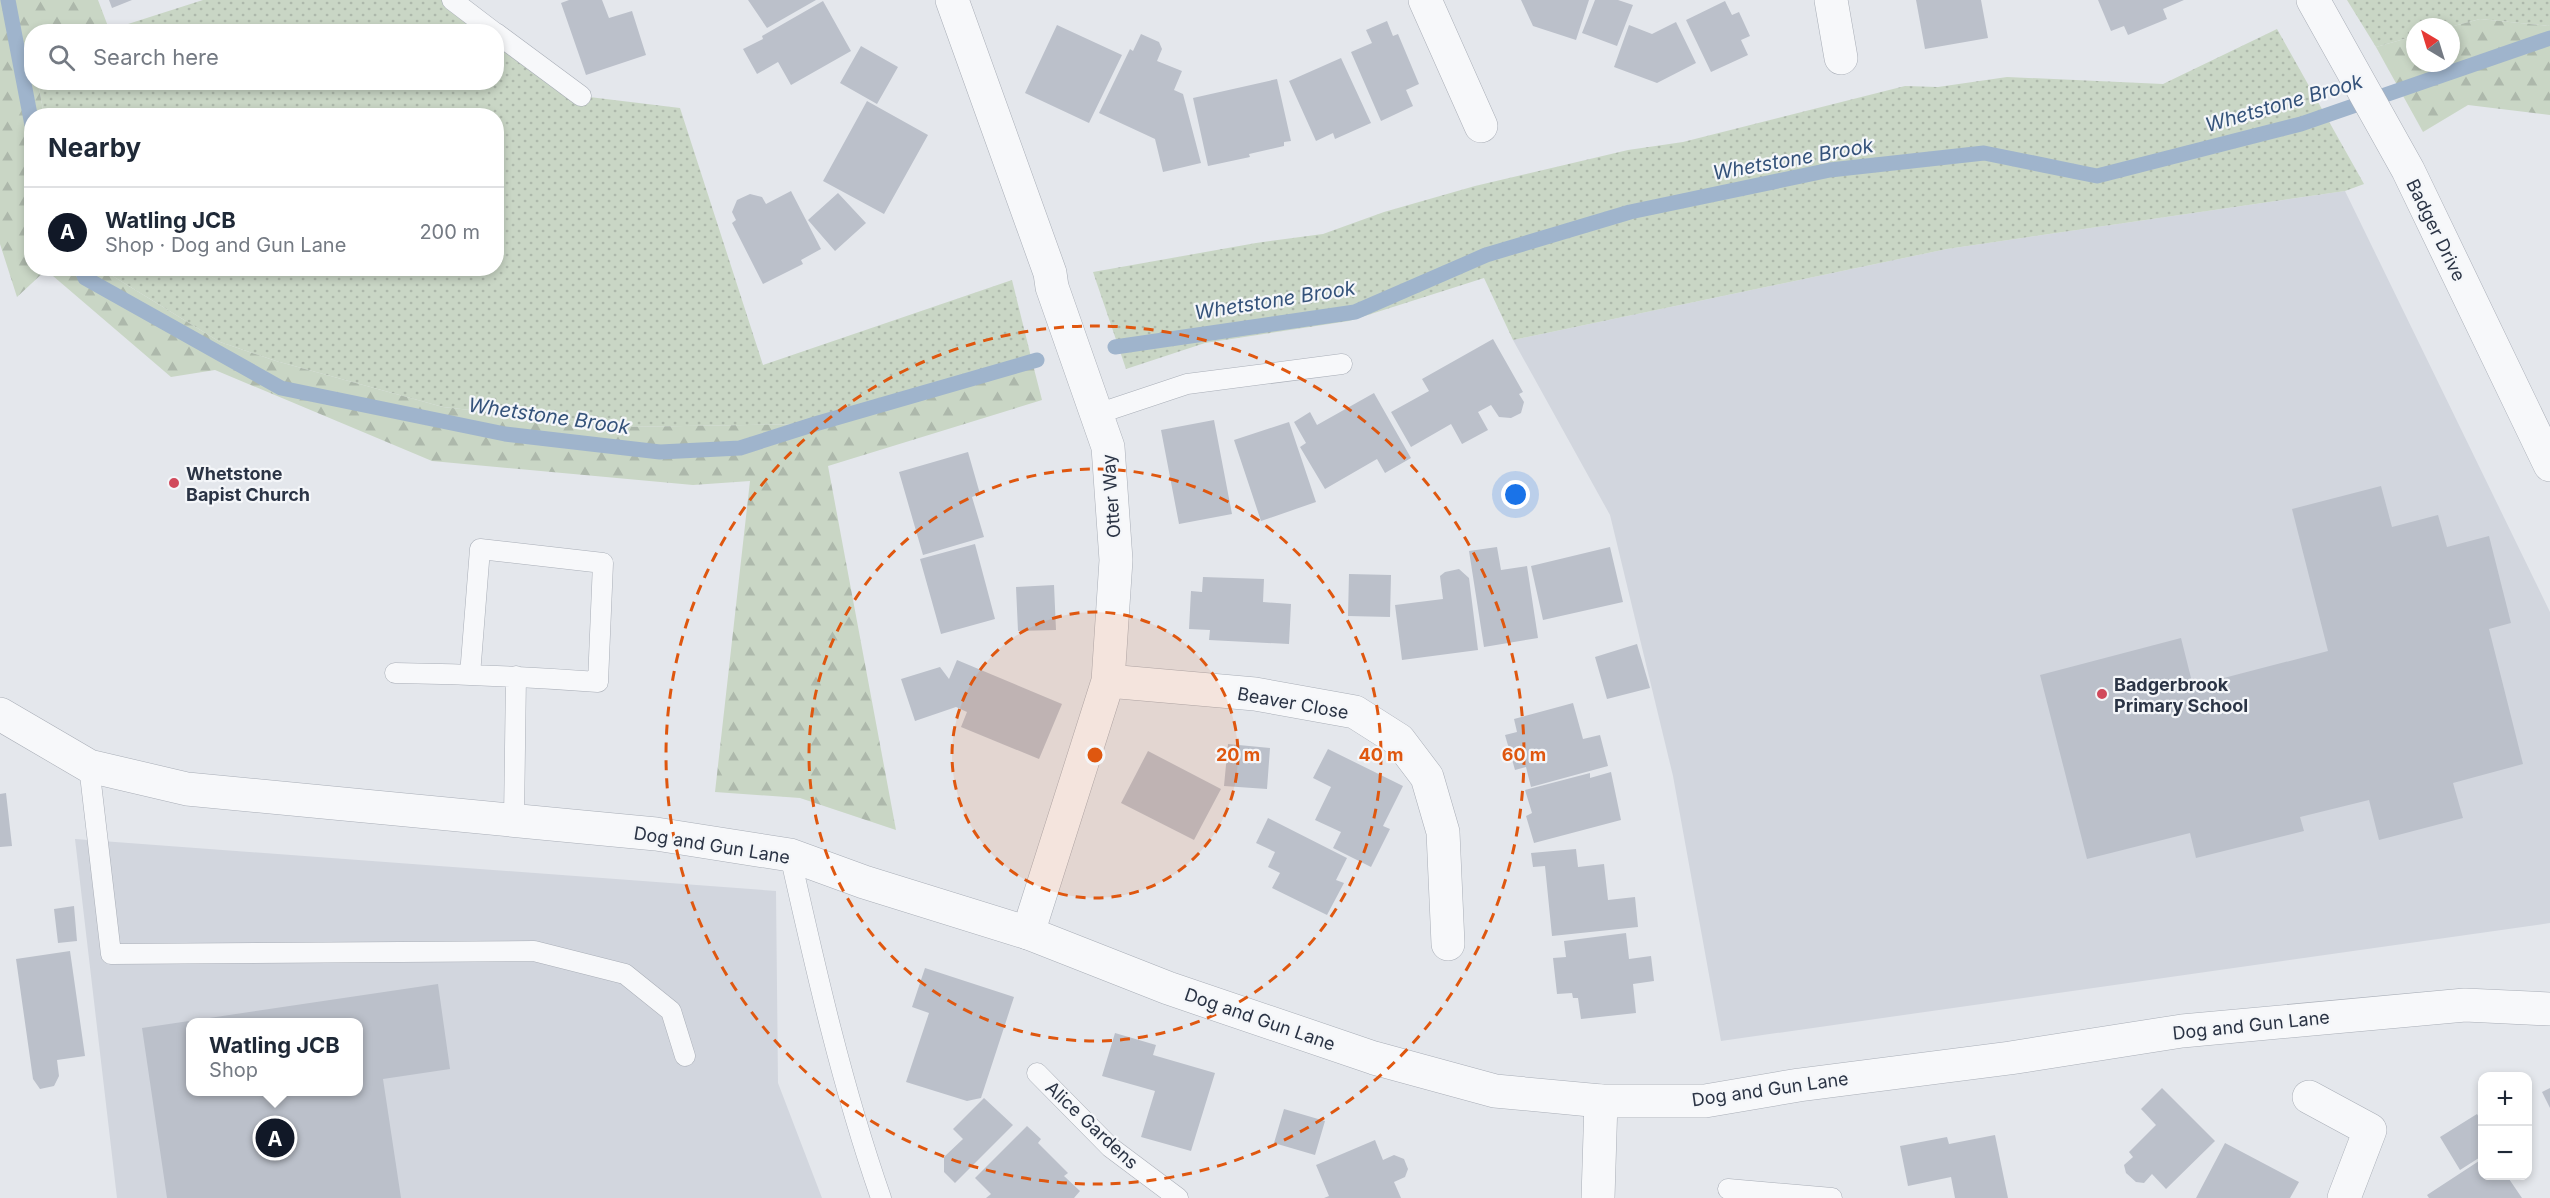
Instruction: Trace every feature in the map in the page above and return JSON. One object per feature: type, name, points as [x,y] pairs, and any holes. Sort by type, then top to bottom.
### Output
[{"type":"street","name":"Otter Way","points":[[952,0],[1050,273],[1052,287],[1108,447],[1116,560],[1108,681],[1028,933]]},
{"type":"street","points":[[1425,0],[1481,126]]},
{"type":"street","points":[[1831,0],[1841,58]]},
{"type":"street","name":"Badger Drive","points":[[2313,0],[2408,170],[2550,465]]},
{"type":"street","name":"Beaver Close","points":[[1108,681],[1255,694],[1355,712],[1399,740],[1427,777],[1443,832],[1448,944]]},
{"type":"street","name":"Dog and Gun Lane","points":[[0,714],[88,766],[187,789],[656,834],[790,855],[864,882],[1028,933],[1168,988],[1374,1058],[1495,1091],[1601,1101],[1705,1101],[1799,1085],[2010,1058],[2182,1031],[2465,1005],[2550,1009]]},
{"type":"street","points":[[2309,1097],[2370,1130],[2344,1198]]},
{"type":"street","points":[[1598,1198],[1601,1101]]},
{"type":"lane","points":[[452,0],[484,24]]},
{"type":"lane","points":[[504,39],[581,96]]},
{"type":"lane","points":[[1097,414],[1187,384],[1342,364]]},
{"type":"lane","points":[[395,673],[470,675],[516,676],[598,682],[603,563],[480,549],[470,675]]},
{"type":"lane","points":[[514,819],[516,676]]},
{"type":"lane","points":[[88,766],[111,954],[534,951],[625,974],[670,1011],[685,1056]]},
{"type":"lane","points":[[790,855],[810,946],[855,1124],[881,1198]]},
{"type":"lane","name":"Alice Gardens","points":[[1036,1073],[1110,1147],[1178,1198]]},
{"type":"lane","points":[[1728,1189],[1832,1198]]},
{"type":"shaded area","name":"Badgerbrook Primary School","points":[[2345,191],[2550,612],[2550,923],[1721,1041],[1673,776],[1610,515],[1513,340],[1947,249]]},
{"type":"shaded area","points":[[75,839],[776,891],[778,1083],[822,1198],[117,1198]]},
{"type":"green space","points":[[0,0],[98,0],[107,24],[24,24],[24,90],[39,90],[43,108],[24,108],[24,276],[40,276],[17,297],[0,244]]},
{"type":"green space","points":[[203,0],[452,0],[484,24],[128,24]]},
{"type":"green space","points":[[2347,0],[2550,0],[2550,26],[2480,19],[2460,24],[2460,18],[2406,18],[2406,39],[2376,47]]},
{"type":"green space","points":[[2480,19],[2550,26],[2550,115],[2468,105],[2423,132],[2376,47],[2406,39],[2406,72],[2460,72],[2460,24]]},
{"type":"green space","points":[[2277,29],[2364,184],[2345,191],[1947,249],[1513,340],[1484,278],[1349,321],[1205,343],[1126,369],[1093,272],[1256,243],[1323,234],[1384,212],[1475,186],[1628,150],[1683,142],[1905,86],[1938,87],[2007,77],[2163,84]]},
{"type":"green space","points":[[504,38],[581,96],[680,108],[763,365],[1012,280],[1032,361],[815,424],[620,427],[443,407],[276,361],[220,342],[113,276],[504,276],[504,108],[43,108],[39,90],[504,90]]},
{"type":"green space","points":[[53,276],[113,276],[220,342],[276,361],[443,407],[620,427],[815,424],[1032,361],[1042,400],[828,466],[896,830],[800,798],[715,792],[750,481],[693,485],[432,461],[215,370],[171,377]]},
{"type":"building","points":[[109,0],[132,0],[112,8]]},
{"type":"building","points":[[569,0],[602,0],[609,18],[632,11],[646,55],[586,75],[561,3]]},
{"type":"building","points":[[748,0],[816,0],[767,28]]},
{"type":"building","points":[[1521,0],[1589,0],[1576,40],[1533,26]]},
{"type":"building","points":[[1595,0],[1618,0],[1633,5],[1617,46],[1582,33]]},
{"type":"building","points":[[1916,0],[1981,0],[1988,38],[1925,49]]},
{"type":"building","points":[[2098,0],[2184,0],[2163,9],[2167,19],[2128,35],[2124,26],[2111,31]]},
{"type":"building","points":[[823,1],[851,51],[791,85],[778,62],[757,74],[743,49]]},
{"type":"building","points":[[1725,1],[1732,15],[1739,12],[1750,36],[1741,40],[1748,55],[1711,72],[1686,20]]},
{"type":"building","points":[[1387,21],[1393,36],[1398,34],[1419,84],[1406,90],[1413,106],[1381,121],[1351,52],[1372,43],[1366,30]]},
{"type":"building","points":[[1676,22],[1696,63],[1657,83],[1614,67],[1629,25],[1652,34]]},
{"type":"building","points":[[1057,25],[1122,55],[1089,123],[1025,93]]},
{"type":"building","points":[[1141,34],[1159,42],[1162,49],[1157,61],[1182,71],[1174,90],[1183,94],[1201,163],[1163,172],[1155,139],[1099,113],[1130,49],[1133,51]]},
{"type":"building","points":[[861,46],[898,67],[877,104],[840,83]]},
{"type":"building","points":[[1341,58],[1371,123],[1335,139],[1333,133],[1316,141],[1289,81]]},
{"type":"building","points":[[1277,79],[1291,141],[1284,142],[1284,146],[1249,154],[1250,157],[1208,166],[1193,98]]},
{"type":"building","points":[[867,101],[928,135],[884,214],[823,181]]},
{"type":"building","points":[[791,191],[821,249],[801,260],[803,264],[763,284],[732,223],[736,220],[732,212],[737,200],[750,194],[762,197],[766,204]]},
{"type":"building","points":[[838,193],[866,223],[835,251],[808,220]]},
{"type":"building","points":[[1493,339],[1523,392],[1519,394],[1524,402],[1521,413],[1511,418],[1499,417],[1491,405],[1478,412],[1488,430],[1462,444],[1451,424],[1411,447],[1391,412],[1429,391],[1422,379]]},
{"type":"building","points":[[1374,393],[1411,458],[1385,473],[1377,459],[1325,489],[1300,447],[1306,443],[1294,422],[1310,412],[1317,425]]},
{"type":"building","points":[[1214,420],[1232,514],[1179,524],[1161,430]]},
{"type":"building","points":[[1289,422],[1316,502],[1261,521],[1234,440]]},
{"type":"building","points":[[968,452],[980,494],[972,497],[984,537],[923,555],[899,472]]},
{"type":"building","points":[[2381,486],[2392,527],[2438,515],[2447,547],[2489,536],[2511,623],[2489,629],[2523,764],[2453,783],[2463,818],[2379,840],[2369,800],[2300,817],[2304,831],[2196,858],[2190,833],[2087,859],[2040,675],[2181,638],[2193,686],[2328,651],[2292,509]]},
{"type":"building","points":[[975,544],[995,619],[941,634],[920,559]]},
{"type":"building","points":[[1497,547],[1501,570],[1527,566],[1538,638],[1484,647],[1469,551]]},
{"type":"building","points":[[1610,547],[1623,602],[1543,620],[1531,566]]},
{"type":"building","points":[[1459,569],[1469,578],[1478,650],[1402,660],[1395,605],[1443,599],[1440,576],[1445,572]]},
{"type":"building","points":[[1349,574],[1391,575],[1390,617],[1348,616]]},
{"type":"building","points":[[1203,577],[1264,579],[1263,602],[1291,604],[1289,644],[1209,640],[1210,630],[1189,629],[1191,591],[1202,592]]},
{"type":"building","points":[[1054,585],[1056,630],[1018,631],[1016,587]]},
{"type":"building","points":[[1637,644],[1650,688],[1607,699],[1595,657]]},
{"type":"building","points":[[957,660],[1062,704],[1039,759],[961,727],[967,712],[956,707],[915,721],[901,679],[940,667],[949,679]]},
{"type":"building","points":[[1573,703],[1583,739],[1600,735],[1608,766],[1531,787],[1526,767],[1515,770],[1505,735],[1517,732],[1514,719]]},
{"type":"building","points":[[1228,744],[1270,748],[1267,789],[1224,786]]},
{"type":"building","points":[[1328,749],[1403,786],[1383,826],[1390,829],[1371,867],[1333,848],[1341,832],[1315,820],[1331,787],[1313,778]]},
{"type":"building","points":[[1148,751],[1221,789],[1194,840],[1121,803]]},
{"type":"building","points":[[1611,772],[1621,820],[1534,843],[1526,816],[1532,813],[1525,790],[1590,773],[1590,778]]},
{"type":"building","points":[[6,793],[12,846],[0,847],[0,794]]},
{"type":"building","points":[[1268,818],[1347,858],[1336,880],[1344,883],[1327,915],[1272,888],[1280,873],[1268,867],[1275,852],[1256,843]]},
{"type":"building","points":[[1576,849],[1578,867],[1604,864],[1608,900],[1635,897],[1638,927],[1552,936],[1545,866],[1533,867],[1531,853]]},
{"type":"building","points":[[74,906],[77,941],[58,943],[54,909]]},
{"type":"building","points":[[1626,933],[1629,959],[1651,956],[1654,981],[1633,984],[1636,1013],[1581,1019],[1578,998],[1573,998],[1572,993],[1557,994],[1553,958],[1566,957],[1564,941]]},
{"type":"building","points":[[70,951],[85,1056],[57,1060],[59,1076],[54,1086],[40,1089],[33,1079],[16,959]]},
{"type":"building","points":[[925,968],[1014,997],[981,1098],[967,1101],[906,1082],[929,1013],[912,1007]]},
{"type":"building","points":[[438,984],[450,1069],[383,1079],[401,1198],[167,1198],[142,1028],[186,1021],[186,1096],[363,1096],[363,1018],[209,1018]]},
{"type":"building","points":[[1115,1033],[1156,1045],[1153,1055],[1215,1073],[1191,1151],[1141,1137],[1155,1091],[1102,1076]]},
{"type":"building","points":[[2162,1088],[2215,1141],[2166,1189],[2152,1174],[2144,1183],[2136,1182],[2126,1173],[2124,1165],[2133,1157],[2129,1152],[2156,1125],[2141,1109]]},
{"type":"building","points":[[2550,1088],[2550,1108],[2542,1092]]},
{"type":"building","points":[[984,1098],[1013,1125],[955,1183],[944,1172],[944,1157],[963,1139],[953,1129]]},
{"type":"building","points":[[1284,1109],[1325,1121],[1315,1155],[1274,1143]]},
{"type":"building","points":[[2477,1114],[2478,1159],[2460,1170],[2440,1137]]},
{"type":"building","points":[[1027,1126],[1041,1139],[1038,1143],[1068,1173],[1064,1176],[1080,1191],[1074,1198],[986,1198],[991,1194],[975,1178]]},
{"type":"building","points":[[1995,1135],[2008,1198],[1955,1198],[1951,1177],[1908,1186],[1900,1146],[1947,1137],[1949,1144]]},
{"type":"building","points":[[1375,1140],[1383,1160],[1394,1155],[1404,1159],[1408,1169],[1405,1177],[1394,1182],[1401,1198],[1324,1198],[1329,1196],[1316,1165]]},
{"type":"building","points":[[2225,1143],[2299,1182],[2290,1198],[2196,1198]]},
{"type":"building","points":[[2478,1162],[2478,1180],[2510,1180],[2522,1198],[2429,1198],[2427,1195]]},
{"type":"waterway","name":"Whetstone Brook","points":[[8,0],[24,83]]},
{"type":"waterway","name":"Whetstone Brook","points":[[1115,347],[1355,312],[1486,255],[1630,212],[1830,170],[1984,153],[2097,176],[2301,124],[2550,38]]},
{"type":"waterway","name":"Whetstone Brook","points":[[25,90],[29,108]]},
{"type":"waterway","name":"Whetstone Brook","points":[[84,276],[281,388],[505,434],[660,452],[740,448],[1037,360]]},
{"type":"place","name":"Whetstone Bapist Church","points":[[174,483]]},
{"type":"place","name":"Badgerbrook Primary School","points":[[2102,694]]},
{"type":"place","name":"Watling JCB","points":[[275,1138]]}]
